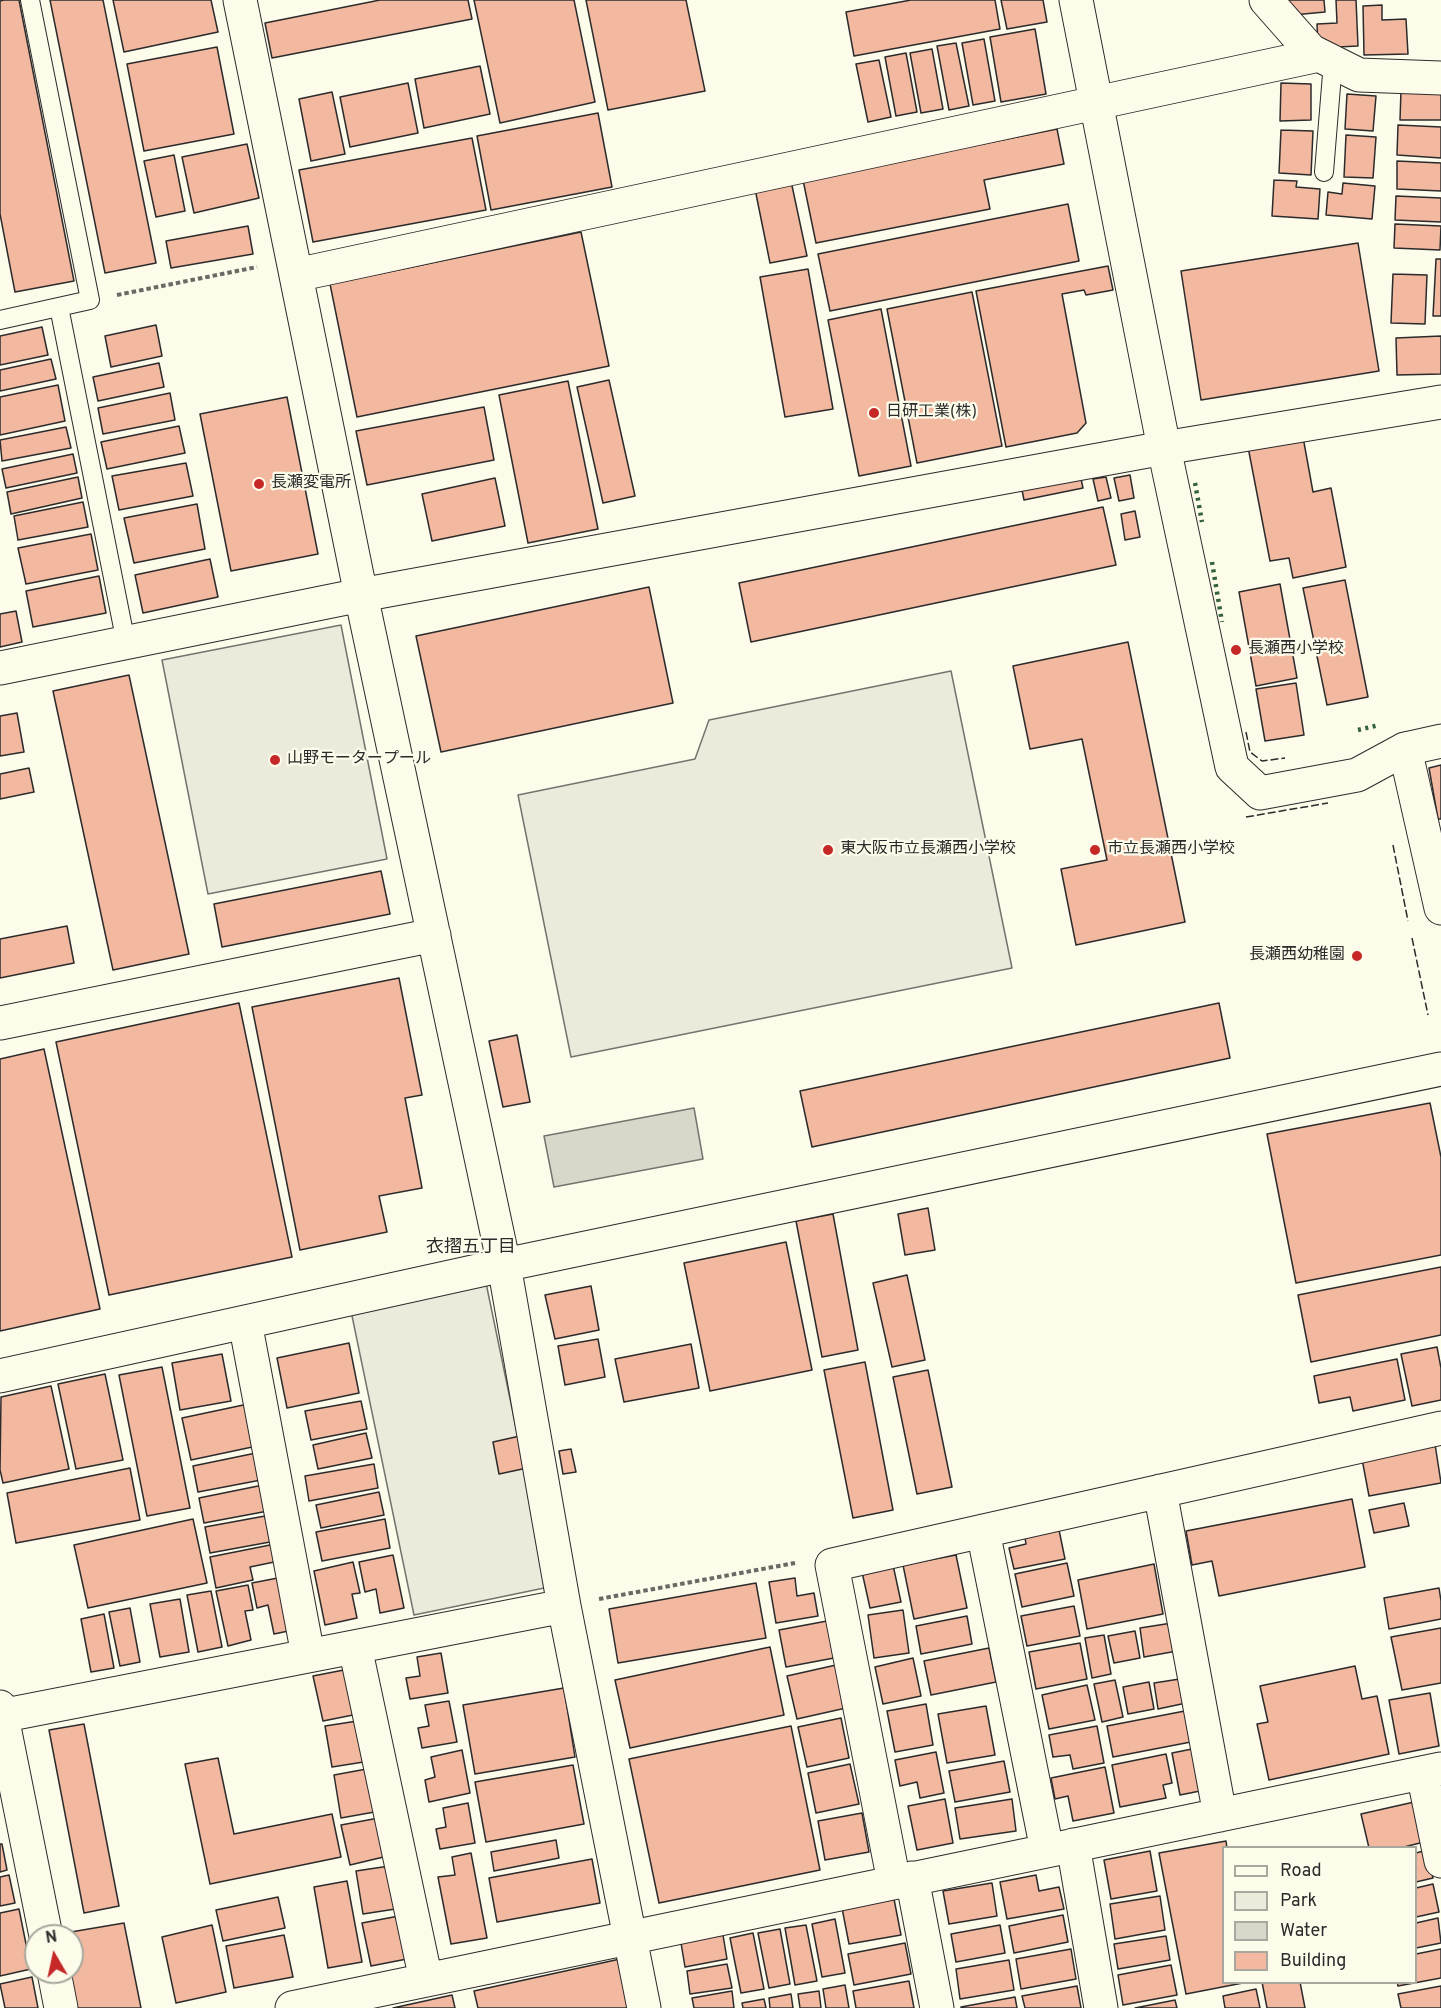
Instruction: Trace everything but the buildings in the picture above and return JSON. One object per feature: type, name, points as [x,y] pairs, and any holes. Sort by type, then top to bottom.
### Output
[{"type":"street","points":[[240,0],[361,595],[504,1264],[564,1606],[644,2008]]},
{"type":"street","points":[[1076,0],[1164,448],[1232,767],[1260,793],[1356,775],[1405,749],[1441,741]]},
{"type":"street","points":[[1266,0],[1311,51],[1359,75],[1441,78]]},
{"type":"street","points":[[295,268],[1326,59]]},
{"type":"street","points":[[0,668],[361,595],[1164,448],[1441,402]]},
{"type":"street","points":[[1405,749],[1441,908]]},
{"type":"street","points":[[0,1023],[434,935]]},
{"type":"street","points":[[0,1376],[504,1264],[1441,1069]]},
{"type":"street","points":[[245,1322],[308,1655]]},
{"type":"street","points":[[937,2008],[903,1880],[832,1565],[1441,1428]]},
{"type":"street","points":[[1160,1491],[1220,1815]]},
{"type":"street","points":[[983,1531],[1101,2008]]},
{"type":"street","points":[[44,1924],[1,1713],[564,1606]]},
{"type":"street","points":[[356,1647],[426,1980]]},
{"type":"street","points":[[310,2006],[629,1937],[1432,1771],[1441,1861]]},
{"type":"street","points":[[56,1984],[61,2008]]},
{"type":"lane","points":[[0,320],[90,300],[30,0]]},
{"type":"lane","points":[[1324,172],[1326,59]]},
{"type":"lane","points":[[58,308],[126,643]]},
{"type":"path","points":[[90,300],[295,268]]},
{"type":"path","points":[[564,1606],[802,1561],[832,1565]]},
{"type":"green space","points":[[951,671],[1012,968],[571,1057],[518,795],[695,759],[709,720]]},
{"type":"green space","points":[[486,1283],[549,1587],[414,1615],[351,1311]]},
{"type":"shaded area","name":"山野モータープール","points":[[341,625],[387,859],[208,894],[162,660]]},
{"type":"water","points":[[694,1108],[703,1159],[554,1187],[544,1136]]},
{"type":"hedge","points":[[1195,483],[1202,522]]},
{"type":"hedge","points":[[1212,562],[1222,622]]},
{"type":"hedge","points":[[1358,730],[1379,725]]},
{"type":"fence","points":[[1246,732],[1250,752],[1262,761],[1285,758]]},
{"type":"fence","points":[[1246,817],[1328,803]]},
{"type":"fence","points":[[1393,845],[1408,921]]},
{"type":"fence","points":[[1412,938],[1428,1015]]},
{"type":"place","name":"日研工業(株)","points":[[874,413]]},
{"type":"place","name":"長瀬変電所","points":[[259,484]]},
{"type":"place","name":"長瀬西小学校","points":[[1236,650]]},
{"type":"place","name":"山野モータープール","points":[[275,760]]},
{"type":"place","name":"東大阪市立長瀬西小学校","points":[[828,850]]},
{"type":"place","name":"市立長瀬西小学校","points":[[1095,850]]},
{"type":"place","name":"長瀬西幼稚園","points":[[1357,956]]},
{"type":"district","name":"衣摺五丁目","points":[[471,1248]]}]
